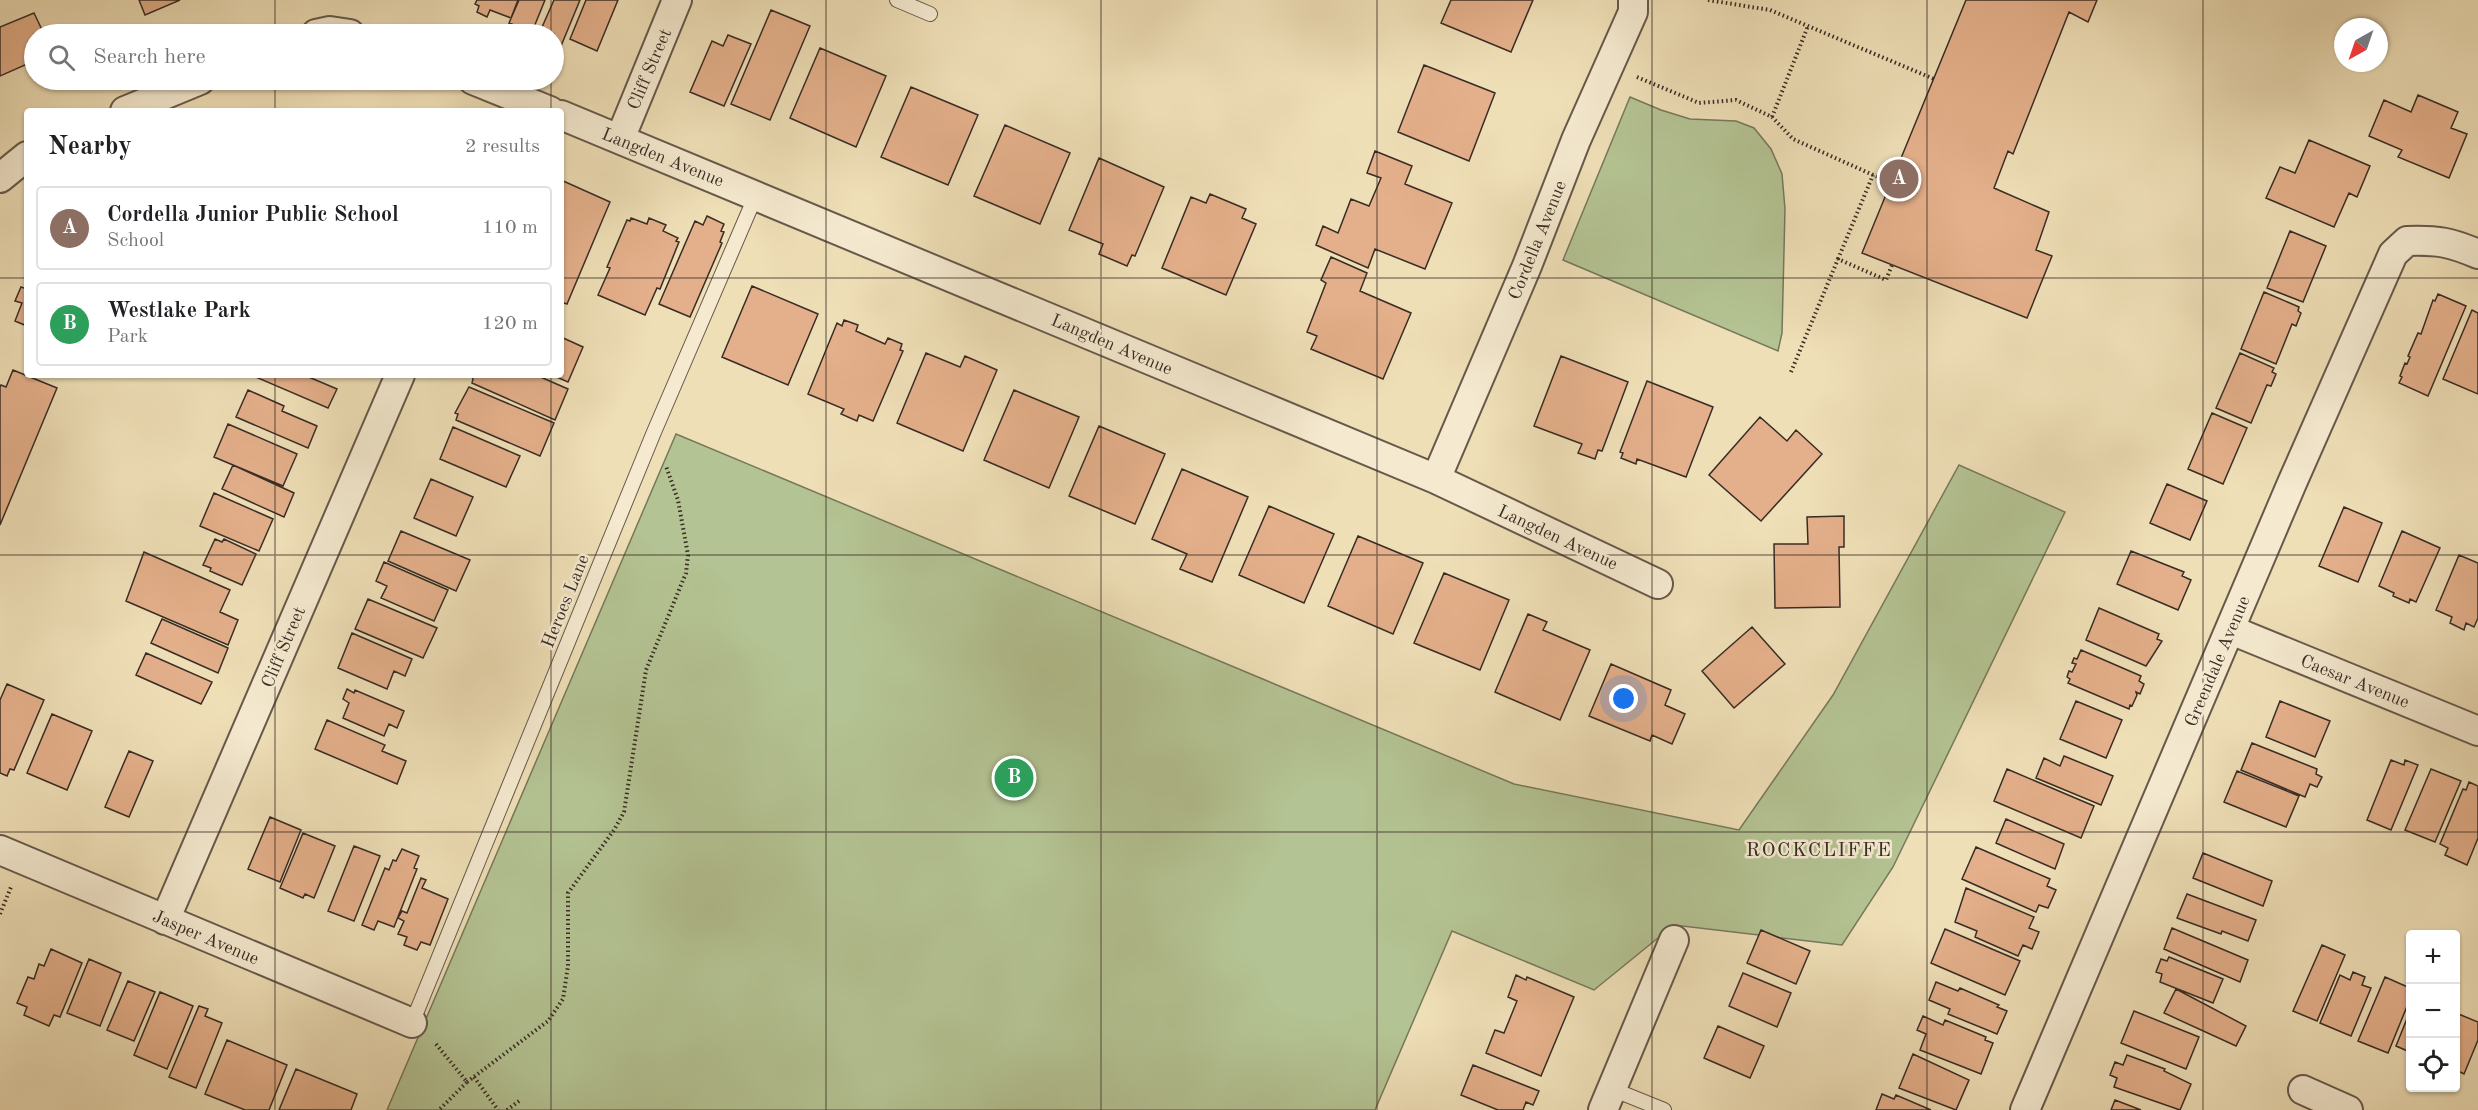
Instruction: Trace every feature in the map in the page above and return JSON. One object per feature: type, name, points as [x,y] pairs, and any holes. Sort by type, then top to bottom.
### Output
[{"type":"street","name":"Cliff Street","points":[[620,139],[677,0]]},
{"type":"street","name":"Cordella Avenue","points":[[1436,479],[1527,266],[1576,140],[1633,12],[1634,0]]},
{"type":"street","points":[[132,108],[176,90]]},
{"type":"street","points":[[490,90],[516,105],[533,108]]},
{"type":"street","name":"Langden Avenue","points":[[564,116],[1436,479],[1658,584]]},
{"type":"street","points":[[0,178],[24,158]]},
{"type":"street","name":"Greendale Avenue","points":[[2025,1110],[2296,473],[2393,254],[2407,241],[2432,240],[2451,243],[2478,254]]},
{"type":"street","name":"Cliff Street","points":[[165,920],[399,378]]},
{"type":"street","name":"Caesar Avenue","points":[[2231,630],[2478,731]]},
{"type":"street","name":"Jasper Avenue","points":[[0,850],[412,1023]]},
{"type":"street","points":[[1608,1100],[1674,940]]},
{"type":"street","points":[[2302,1090],[2348,1110]]},
{"type":"lane","points":[[897,0],[930,14]]},
{"type":"lane","name":"Heroes Lane","points":[[412,1023],[654,432],[756,195]]},
{"type":"lane","points":[[1608,1100],[1664,1110]]},
{"type":"path","points":[[1708,0],[1770,10],[1934,79]]},
{"type":"path","points":[[1772,117],[1808,26]]},
{"type":"path","points":[[1631,75],[1699,103],[1736,100],[1772,117],[1793,139],[1891,183]]},
{"type":"path","points":[[1791,372],[1873,175]]},
{"type":"path","points":[[1838,259],[1886,280],[1892,265]]},
{"type":"path","points":[[439,1110],[467,1082],[548,1021],[557,1011],[563,999],[568,966],[568,893],[614,830],[624,812],[646,670],[686,573],[688,555],[678,500],[654,432]]},
{"type":"path","points":[[0,914],[13,884]]},
{"type":"path","points":[[436,1044],[467,1082]]},
{"type":"path","points":[[474,1077],[498,1110]]},
{"type":"path","points":[[507,1110],[519,1101]]},
{"type":"green space","points":[[1630,97],[1690,119],[1736,121],[1754,128],[1771,149],[1782,174],[1785,209],[1782,333],[1778,351],[1563,260]]},
{"type":"green space","points":[[676,434],[1514,784],[1739,830],[1833,695],[1959,465],[2065,512],[1893,867],[1842,945],[1674,925],[1594,990],[1452,931],[1375,1110],[387,1110]]},
{"type":"building","points":[[139,0],[180,0],[145,15]]},
{"type":"building","points":[[477,0],[518,0],[511,18],[490,10],[487,17],[477,12],[479,6],[475,4]]},
{"type":"building","points":[[519,0],[545,0],[535,24],[509,23]]},
{"type":"building","points":[[554,0],[580,0],[564,39],[564,24],[543,24]]},
{"type":"building","points":[[586,0],[618,0],[597,51],[570,39]]},
{"type":"building","points":[[1451,0],[1533,0],[1511,52],[1441,23]]},
{"type":"building","points":[[1966,0],[2097,0],[2088,22],[2069,12],[2013,154],[2008,151],[1994,188],[2049,212],[2036,250],[2052,256],[2027,318],[1862,253]]},
{"type":"building","points":[[771,10],[810,26],[770,120],[731,104]]},
{"type":"building","points":[[34,13],[39,24],[24,24],[24,65],[0,76],[0,27]]},
{"type":"building","points":[[728,35],[751,44],[724,106],[690,92],[712,41],[723,46]]},
{"type":"building","points":[[820,48],[886,76],[856,147],[790,118]]},
{"type":"building","points":[[1424,65],[1495,93],[1469,161],[1398,132]]},
{"type":"building","points":[[911,87],[978,115],[948,185],[881,157]]},
{"type":"building","points":[[2418,95],[2458,112],[2451,128],[2467,134],[2449,178],[2398,157],[2402,150],[2369,136],[2384,100],[2411,112]]},
{"type":"building","points":[[1005,125],[1070,153],[1040,224],[974,196]]},
{"type":"building","points":[[2309,140],[2370,166],[2357,197],[2349,193],[2334,227],[2266,198],[2280,167],[2295,173]]},
{"type":"building","points":[[1375,151],[1412,166],[1405,184],[1452,203],[1425,269],[1375,249],[1368,268],[1316,245],[1323,226],[1338,233],[1351,199],[1369,206],[1381,178],[1367,173]]},
{"type":"building","points":[[1099,158],[1164,187],[1135,256],[1132,255],[1127,266],[1099,254],[1103,244],[1069,230]]},
{"type":"building","points":[[564,181],[610,202],[567,304],[564,303]]},
{"type":"building","points":[[1210,194],[1246,209],[1242,218],[1256,224],[1226,295],[1162,268],[1191,197],[1206,203]]},
{"type":"building","points":[[707,216],[724,224],[721,231],[724,232],[720,242],[722,243],[690,317],[659,304],[695,221],[703,225]]},
{"type":"building","points":[[631,218],[647,224],[649,218],[666,225],[663,231],[678,238],[676,241],[679,242],[660,289],[657,288],[645,315],[598,295],[627,220],[630,221]]},
{"type":"building","points":[[2290,231],[2326,246],[2303,302],[2267,288]]},
{"type":"building","points":[[1331,257],[1367,273],[1360,291],[1411,313],[1383,379],[1311,349],[1317,336],[1307,332],[1326,283],[1321,280]]},
{"type":"building","points":[[752,286],[818,314],[788,385],[722,357]]},
{"type":"building","points":[[21,287],[24,288],[24,325],[15,321],[22,303],[15,301]]},
{"type":"building","points":[[2264,292],[2299,307],[2298,311],[2301,313],[2296,326],[2292,324],[2276,364],[2241,349]]},
{"type":"building","points":[[2438,294],[2466,306],[2428,396],[2399,383],[2418,333],[2421,334],[2433,300],[2435,301]]},
{"type":"building","points":[[2472,310],[2478,313],[2478,394],[2443,379]]},
{"type":"building","points":[[844,320],[858,325],[856,331],[885,344],[888,338],[902,344],[900,350],[903,351],[873,421],[859,415],[857,421],[841,414],[844,409],[808,394],[837,323],[842,326]]},
{"type":"building","points":[[564,338],[583,347],[568,382],[559,378],[564,378]]},
{"type":"building","points":[[926,353],[960,367],[965,356],[997,370],[963,451],[897,423]]},
{"type":"building","points":[[2240,353],[2274,368],[2272,372],[2276,374],[2271,386],[2267,385],[2251,423],[2216,408]]},
{"type":"building","points":[[1561,356],[1628,382],[1602,451],[1598,450],[1595,459],[1578,453],[1582,444],[1534,426]]},
{"type":"building","points":[[13,370],[24,374],[24,378],[33,378],[57,388],[0,525],[0,387],[1,385],[6,387]]},
{"type":"building","points":[[258,378],[311,378],[337,389],[328,408]]},
{"type":"building","points":[[543,378],[568,389],[555,420],[472,383],[473,379]]},
{"type":"building","points":[[1647,381],[1713,407],[1686,477],[1637,459],[1636,464],[1621,458],[1623,453],[1620,452]]},
{"type":"building","points":[[469,387],[554,423],[540,456],[456,420],[458,414],[455,413]]},
{"type":"building","points":[[248,390],[284,406],[282,411],[317,426],[308,448],[236,417]]},
{"type":"building","points":[[1014,390],[1079,417],[1049,488],[984,460]]},
{"type":"building","points":[[2212,413],[2247,428],[2223,484],[2188,469]]},
{"type":"building","points":[[1760,417],[1787,441],[1796,430],[1822,454],[1761,521],[1709,475]]},
{"type":"building","points":[[228,424],[297,454],[283,486],[214,457]]},
{"type":"building","points":[[1099,426],[1165,454],[1135,524],[1069,496]]},
{"type":"building","points":[[453,427],[520,456],[506,487],[440,459]]},
{"type":"building","points":[[233,465],[294,493],[284,517],[222,489]]},
{"type":"building","points":[[1182,469],[1248,497],[1212,582],[1180,569],[1187,554],[1152,539]]},
{"type":"building","points":[[431,479],[473,497],[456,536],[414,518]]},
{"type":"building","points":[[2167,484],[2207,501],[2190,540],[2150,523]]},
{"type":"building","points":[[214,493],[273,519],[259,551],[200,526]]},
{"type":"building","points":[[1269,506],[1334,534],[1304,603],[1239,575]]},
{"type":"building","points":[[2344,507],[2382,523],[2358,582],[2319,566]]},
{"type":"building","points":[[1844,516],[1844,547],[1839,547],[1840,607],[1775,608],[1774,544],[1808,544],[1807,517]]},
{"type":"building","points":[[401,531],[470,560],[456,591],[388,561]]},
{"type":"building","points":[[2402,531],[2440,548],[2416,602],[2410,599],[2409,603],[2379,586]]},
{"type":"building","points":[[1358,536],[1423,563],[1393,634],[1328,606]]},
{"type":"building","points":[[215,539],[222,542],[224,539],[256,554],[242,585],[210,571],[211,568],[203,565]]},
{"type":"building","points":[[2131,551],[2184,572],[2182,576],[2191,580],[2178,610],[2117,584]]},
{"type":"building","points":[[144,552],[230,590],[220,612],[238,620],[228,645],[126,601]]},
{"type":"building","points":[[2459,555],[2478,563],[2478,618],[2474,627],[2466,623],[2464,630],[2450,623],[2452,617],[2436,610]]},
{"type":"building","points":[[384,562],[448,590],[434,621],[381,598],[387,586],[376,581]]},
{"type":"building","points":[[1444,573],[1509,600],[1480,670],[1414,643]]},
{"type":"building","points":[[368,599],[437,628],[423,658],[355,629]]},
{"type":"building","points":[[2099,608],[2159,634],[2157,639],[2162,641],[2146,666],[2086,640]]},
{"type":"building","points":[[1528,614],[1547,622],[1543,630],[1590,650],[1560,720],[1495,692]]},
{"type":"building","points":[[162,619],[228,648],[218,673],[151,643]]},
{"type":"building","points":[[1752,627],[1785,664],[1734,708],[1702,671]]},
{"type":"building","points":[[352,633],[412,659],[405,676],[394,671],[387,689],[338,668]]},
{"type":"building","points":[[2081,650],[2141,676],[2139,681],[2144,684],[2140,694],[2136,692],[2137,695],[2129,709],[2068,683],[2069,671],[2072,672],[2076,664],[2072,663],[2074,658],[2077,659]]},
{"type":"building","points":[[146,653],[212,682],[201,704],[136,675]]},
{"type":"building","points":[[1611,664],[1671,690],[1665,705],[1685,714],[1672,744],[1652,735],[1650,741],[1589,716]]},
{"type":"building","points":[[7,684],[44,700],[14,770],[10,769],[7,776],[0,773],[0,700]]},
{"type":"building","points":[[347,689],[354,693],[355,690],[404,711],[397,728],[389,724],[384,736],[343,718],[349,703],[343,699]]},
{"type":"building","points":[[2076,701],[2122,720],[2106,758],[2060,739]]},
{"type":"building","points":[[2280,701],[2330,721],[2315,757],[2266,737]]},
{"type":"building","points":[[52,714],[92,731],[67,790],[27,773]]},
{"type":"building","points":[[327,720],[385,745],[382,751],[406,761],[397,784],[315,749]]},
{"type":"building","points":[[2252,743],[2317,769],[2316,774],[2322,777],[2317,787],[2310,784],[2305,797],[2241,770]]},
{"type":"building","points":[[129,751],[153,761],[129,817],[105,807]]},
{"type":"building","points":[[2064,756],[2113,776],[2101,805],[2036,778],[2044,758],[2060,766]]},
{"type":"building","points":[[2391,760],[2404,765],[2405,760],[2418,765],[2391,830],[2367,820]]},
{"type":"building","points":[[2007,769],[2094,806],[2081,838],[1994,801]]},
{"type":"building","points":[[2431,769],[2461,781],[2435,842],[2405,830]]},
{"type":"building","points":[[2237,771],[2299,796],[2286,827],[2224,802]]},
{"type":"building","points":[[2469,782],[2478,786],[2478,838],[2467,865],[2445,855],[2448,848],[2440,844],[2463,789],[2466,790]]},
{"type":"building","points":[[270,817],[301,830],[280,882],[248,869]]},
{"type":"building","points":[[2006,819],[2064,844],[2055,869],[1996,843]]},
{"type":"building","points":[[303,833],[335,846],[314,898],[305,894],[303,898],[280,888]]},
{"type":"building","points":[[354,846],[380,856],[354,921],[328,911]]},
{"type":"building","points":[[1976,847],[2050,879],[2047,886],[2056,890],[2048,908],[2039,905],[2036,912],[1962,879]]},
{"type":"building","points":[[402,849],[419,856],[414,868],[417,869],[394,927],[378,921],[374,930],[362,925],[385,868],[389,870],[393,860],[396,861]]},
{"type":"building","points":[[2203,853],[2272,881],[2263,906],[2193,878]]},
{"type":"building","points":[[421,878],[426,880],[422,888],[448,899],[430,945],[421,942],[417,950],[404,945],[407,937],[398,934],[404,921],[398,918],[402,911],[407,913]]},
{"type":"building","points":[[1966,888],[2034,917],[2029,928],[2039,932],[2032,949],[2023,945],[2018,956],[1975,937],[1977,931],[1955,922]]},
{"type":"building","points":[[2187,894],[2256,920],[2248,941],[2177,918]]},
{"type":"building","points":[[2172,928],[2248,960],[2240,982],[2164,949]]},
{"type":"building","points":[[1945,929],[2020,961],[2005,995],[1931,963]]},
{"type":"building","points":[[1761,930],[1810,951],[1796,984],[1747,963]]},
{"type":"building","points":[[2322,945],[2345,955],[2317,1021],[2293,1011]]},
{"type":"building","points":[[51,949],[82,963],[60,1017],[54,1015],[49,1026],[24,1015],[27,1007],[17,1003],[28,977],[34,979],[39,964],[44,966]]},
{"type":"building","points":[[2169,957],[2223,979],[2213,1003],[2160,982],[2162,974],[2156,972],[2161,959],[2167,961]]},
{"type":"building","points":[[89,959],[121,973],[100,1026],[67,1013]]},
{"type":"building","points":[[2353,972],[2365,977],[2362,985],[2371,988],[2351,1036],[2320,1023],[2340,975],[2350,980]]},
{"type":"building","points":[[1743,973],[1791,993],[1777,1027],[1729,1006]]},
{"type":"building","points":[[1516,975],[1526,980],[1527,977],[1574,997],[1541,1076],[1486,1053],[1495,1030],[1504,1033],[1517,1001],[1508,997]]},
{"type":"building","points":[[2385,977],[2406,986],[2406,1009],[2388,1053],[2358,1041]]},
{"type":"building","points":[[128,981],[155,992],[134,1041],[107,1030]]},
{"type":"building","points":[[1936,982],[1958,991],[1960,988],[1999,1005],[1997,1007],[2007,1011],[1997,1034],[1948,1014],[1950,1009],[1929,1000]]},
{"type":"building","points":[[2176,989],[2246,1026],[2236,1046],[2164,1013]]},
{"type":"building","points":[[160,992],[193,1006],[167,1069],[134,1055]]},
{"type":"building","points":[[199,1006],[208,1009],[205,1016],[222,1023],[196,1088],[169,1077]]},
{"type":"building","points":[[2134,1011],[2199,1037],[2186,1069],[2121,1043]]},
{"type":"building","points":[[2460,1015],[2478,1022],[2478,1040],[2464,1074],[2460,1072]]},
{"type":"building","points":[[1923,1016],[1943,1025],[1945,1020],[1986,1037],[1985,1040],[1993,1043],[1981,1074],[1920,1050],[1926,1034],[1917,1030]]},
{"type":"building","points":[[2406,1021],[2406,1050],[2396,1046]]},
{"type":"building","points":[[1718,1026],[1764,1046],[1750,1078],[1704,1058]]},
{"type":"building","points":[[227,1040],[287,1065],[269,1110],[245,1110],[205,1094]]},
{"type":"building","points":[[1913,1054],[1969,1080],[1956,1110],[1899,1088]]},
{"type":"building","points":[[2127,1055],[2165,1069],[2164,1071],[2191,1084],[2180,1110],[2114,1087],[2117,1078],[2110,1075],[2115,1062],[2123,1065]]},
{"type":"building","points":[[1473,1065],[1539,1091],[1533,1105],[1526,1102],[1523,1110],[1498,1110],[1461,1095]]},
{"type":"building","points":[[296,1069],[357,1094],[351,1110],[279,1110]]},
{"type":"building","points":[[1882,1094],[1894,1099],[1896,1095],[1931,1110],[1876,1110]]},
{"type":"building","points":[[2115,1100],[2141,1110],[2111,1110]]},
{"type":"place","name":"Cordella Junior Public School","points":[[1899,179]]},
{"type":"place","name":"Westlake Park","points":[[1014,778]]},
{"type":"district","name":"ROCKCLIFFE","points":[[1819,849]]}]
